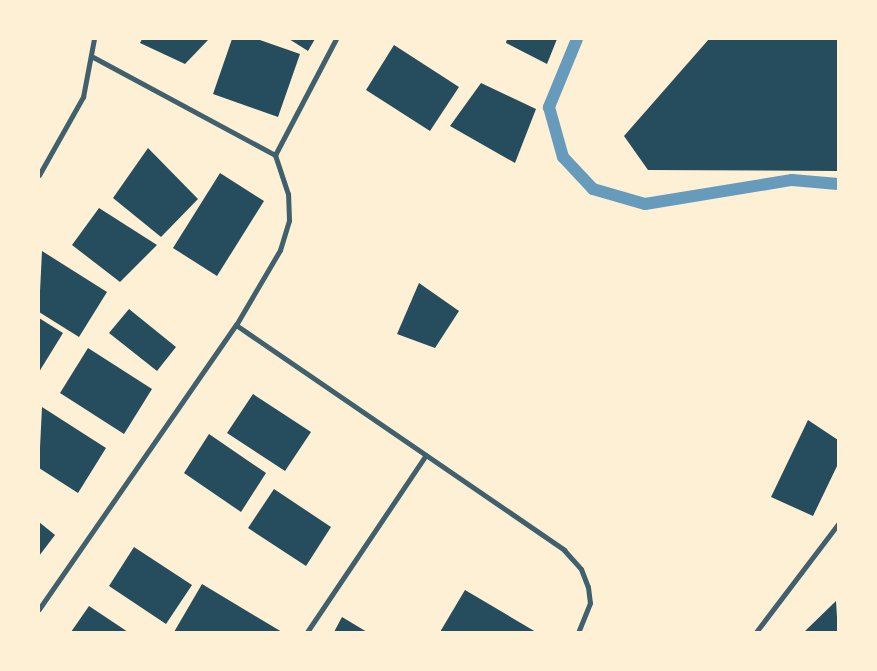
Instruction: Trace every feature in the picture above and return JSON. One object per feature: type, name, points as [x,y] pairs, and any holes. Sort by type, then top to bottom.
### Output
[{"type":"street","points":[[39,175],[82,97],[93,56],[94,39]]},
{"type":"street","points":[[275,155],[336,39]]},
{"type":"street","points":[[39,609],[236,325],[280,250],[289,220],[288,194],[275,155],[93,56]]},
{"type":"street","points":[[236,325],[564,550],[580,568],[588,587],[590,603],[578,632]]},
{"type":"street","points":[[307,632],[426,455]]},
{"type":"street","points":[[756,632],[838,524]]},
{"type":"building","points":[[142,39],[209,39],[185,64],[140,43]]},
{"type":"building","points":[[232,39],[257,39],[300,54],[278,117],[213,94]]},
{"type":"building","points":[[289,39],[315,39],[308,51]]},
{"type":"building","points":[[507,39],[557,39],[547,64],[506,43]]},
{"type":"building","points":[[709,39],[838,39],[838,171],[648,170],[624,136]]},
{"type":"building","points":[[394,45],[459,87],[430,131],[366,90]]},
{"type":"building","points":[[481,83],[536,109],[515,163],[450,126]]},
{"type":"building","points":[[148,148],[198,199],[161,237],[113,198]]},
{"type":"building","points":[[220,173],[264,201],[217,276],[173,248]]},
{"type":"building","points":[[99,208],[157,245],[120,282],[72,245]]},
{"type":"building","points":[[42,251],[107,292],[79,337],[39,312]]},
{"type":"building","points":[[419,283],[459,311],[435,348],[397,334]]},
{"type":"building","points":[[129,309],[176,347],[157,371],[109,333]]},
{"type":"building","points":[[39,318],[63,333],[39,372]]},
{"type":"building","points":[[88,348],[152,389],[124,434],[60,393]]},
{"type":"building","points":[[253,394],[311,432],[285,471],[227,433]]},
{"type":"building","points":[[42,407],[106,448],[78,493],[39,468]]},
{"type":"building","points":[[808,420],[838,440],[838,464],[813,516],[771,497]]},
{"type":"building","points":[[209,434],[266,473],[241,512],[184,473]]},
{"type":"building","points":[[274,489],[331,527],[306,566],[248,528]]},
{"type":"building","points":[[39,522],[55,535],[39,556]]},
{"type":"building","points":[[134,547],[192,585],[166,624],[109,586]]},
{"type":"building","points":[[202,584],[282,632],[174,632]]},
{"type":"building","points":[[465,590],[536,632],[440,632]]},
{"type":"building","points":[[836,601],[838,632],[804,632]]},
{"type":"building","points":[[89,606],[128,632],[71,632]]},
{"type":"building","points":[[342,617],[367,632],[334,632]]},
{"type":"waterway","points":[[577,39],[549,107],[563,157],[593,189],[645,204],[792,180],[838,184]]}]
